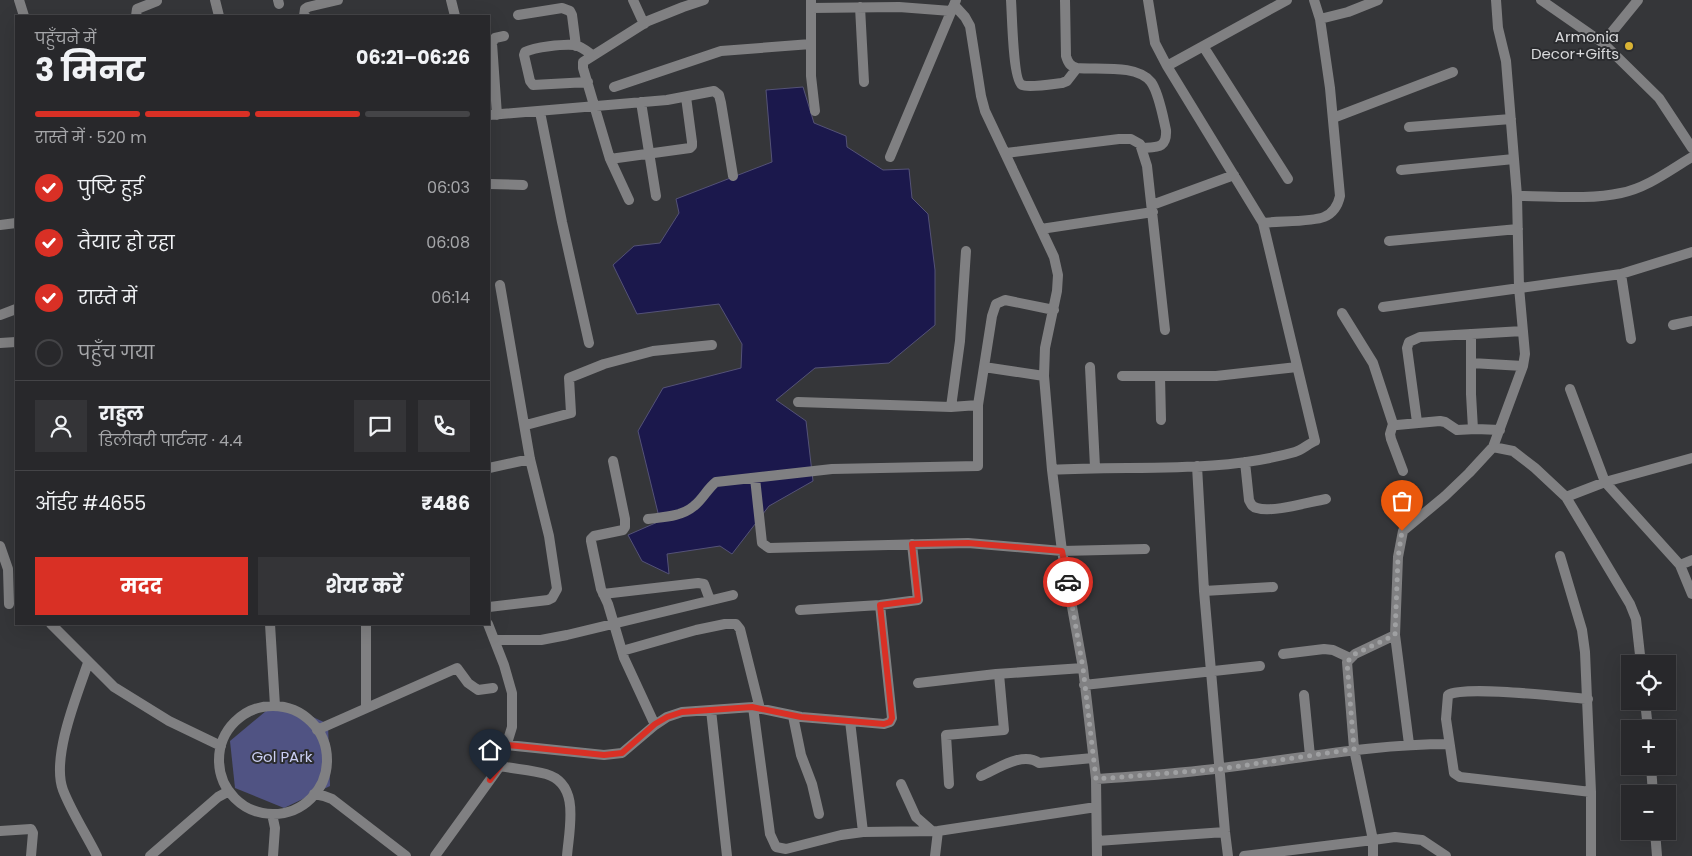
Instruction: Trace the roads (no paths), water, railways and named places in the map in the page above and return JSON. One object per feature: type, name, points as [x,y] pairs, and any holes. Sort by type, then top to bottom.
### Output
[{"type":"street","points":[[19,0],[24,15]]},
{"type":"street","points":[[215,0],[219,15]]},
{"type":"street","points":[[304,15],[305,9],[308,7],[338,0]]},
{"type":"street","points":[[451,0],[455,15]]},
{"type":"street","points":[[633,0],[644,24]]},
{"type":"street","points":[[629,200],[610,159],[583,62],[644,24],[704,0]]},
{"type":"street","points":[[1011,0],[1016,69],[1019,83],[1029,86],[1062,83],[1070,78],[1077,68]]},
{"type":"street","points":[[1065,0],[1066,56],[1071,66],[1077,68],[1130,70],[1151,82],[1161,109],[1167,137],[1163,145],[1143,148]]},
{"type":"street","points":[[1052,470],[1095,467],[1197,466],[1244,462],[1296,451],[1314,440],[1263,222],[1167,66],[1155,43],[1148,0]]},
{"type":"street","points":[[1167,66],[1287,0]]},
{"type":"street","points":[[1263,222],[1324,217],[1333,212],[1338,206],[1340,196],[1333,118],[1320,19],[1314,0]]},
{"type":"street","points":[[1320,19],[1348,12],[1378,0]]},
{"type":"street","points":[[1409,744],[1395,635],[1398,558],[1402,531],[1446,496],[1493,447],[1523,366],[1525,354],[1519,287],[1518,196],[1506,61],[1498,28],[1496,0]]},
{"type":"street","points":[[1541,0],[1603,43],[1659,98],[1692,148]]},
{"type":"street","points":[[1603,43],[1638,0]]},
{"type":"street","points":[[138,8],[157,1]]},
{"type":"street","points":[[815,111],[811,76],[811,4],[954,5],[965,16],[970,26],[985,111],[1054,257],[1058,275],[1054,310],[1045,348],[1044,376],[1052,470],[1062,551],[1083,668],[1096,779],[1097,856]]},
{"type":"street","points":[[864,4],[864,82]]},
{"type":"street","points":[[890,157],[954,5]]},
{"type":"street","points":[[518,15],[566,9],[572,15],[576,46]]},
{"type":"street","points":[[504,36],[495,38],[492,43],[493,115],[595,107],[686,97],[714,91],[719,95],[733,176]]},
{"type":"street","points":[[614,88],[720,51],[811,44]]},
{"type":"street","points":[[588,82],[535,86],[530,81],[525,52],[533,49],[576,46],[592,55]]},
{"type":"street","points":[[1203,46],[1288,179]]},
{"type":"street","points":[[1333,118],[1453,72]]},
{"type":"street","points":[[610,159],[686,150],[692,146],[686,97]]},
{"type":"street","points":[[641,102],[656,196]]},
{"type":"street","points":[[540,112],[589,343]]},
{"type":"street","points":[[1409,127],[1511,119]]},
{"type":"street","points":[[1006,154],[1127,138],[1136,141],[1143,148],[1152,208],[1165,330]]},
{"type":"street","points":[[1518,196],[1598,196],[1621,193],[1652,181],[1692,157]]},
{"type":"street","points":[[1402,170],[1514,159]]},
{"type":"street","points":[[1041,229],[1152,208],[1234,175]]},
{"type":"street","points":[[490,184],[523,185]]},
{"type":"street","points":[[0,225],[15,223]]},
{"type":"street","points":[[1389,242],[1518,228]]},
{"type":"street","points":[[950,407],[960,342],[966,251]]},
{"type":"street","points":[[1382,307],[1621,274],[1692,252]]},
{"type":"street","points":[[1621,274],[1631,339]]},
{"type":"street","points":[[490,608],[548,600],[552,598],[556,590],[549,536],[530,459],[526,425],[500,285]]},
{"type":"street","points":[[648,519],[681,514],[694,506],[708,488],[716,482],[832,469],[978,466],[978,405],[992,316],[996,304],[1005,300],[1054,310]]},
{"type":"street","points":[[0,315],[15,308]]},
{"type":"street","points":[[1342,313],[1373,363],[1393,424],[1390,434],[1391,439],[1403,471]]},
{"type":"street","points":[[1673,325],[1692,321]]},
{"type":"street","points":[[1418,422],[1408,348],[1409,342],[1420,337],[1523,331]]},
{"type":"street","points":[[1471,334],[1472,429]]},
{"type":"street","points":[[0,343],[15,342]]},
{"type":"street","points":[[526,425],[571,413],[569,378],[604,364],[653,351],[712,345]]},
{"type":"street","points":[[1471,363],[1523,366]]},
{"type":"street","points":[[984,367],[1044,376]]},
{"type":"street","points":[[1090,367],[1095,467]]},
{"type":"street","points":[[1122,376],[1216,376],[1297,367]]},
{"type":"street","points":[[1160,376],[1161,420]]},
{"type":"street","points":[[1570,389],[1606,482],[1680,565],[1692,594]]},
{"type":"street","points":[[798,402],[950,407],[978,405]]},
{"type":"street","points":[[1393,424],[1440,421],[1457,430],[1500,430]]},
{"type":"street","points":[[1493,447],[1513,451],[1535,468],[1566,497],[1630,604],[1636,619],[1639,655]]},
{"type":"street","points":[[1566,497],[1606,482],[1692,458]]},
{"type":"street","points":[[490,468],[530,459]]},
{"type":"street","points":[[613,461],[625,524],[623,530],[594,536],[591,539],[603,594],[608,604],[626,664],[655,724]]},
{"type":"street","points":[[1244,462],[1249,500],[1252,506],[1256,508],[1280,508],[1326,499]]},
{"type":"street","points":[[1197,466],[1204,591],[1228,856]]},
{"type":"street","points":[[755,478],[762,542],[769,548],[968,543],[1062,551],[1145,549]]},
{"type":"street","points":[[800,610],[880,605],[918,600],[912,544]]},
{"type":"street","points":[[0,546],[8,569],[9,604]]},
{"type":"street","points":[[1560,556],[1582,630],[1585,652],[1591,792],[1590,856]]},
{"type":"street","points":[[1680,565],[1692,560]]},
{"type":"street","points":[[603,594],[698,583],[704,584],[710,600]]},
{"type":"street","points":[[1204,591],[1273,587]]},
{"type":"street","points":[[495,640],[541,640],[733,594]]},
{"type":"street","points":[[507,745],[604,755],[622,753],[655,724],[667,717],[682,712],[711,710],[756,708],[793,716],[884,724],[890,722],[892,718],[880,605]]},
{"type":"street","points":[[622,651],[696,630],[725,624],[736,624],[740,630],[756,708],[769,824],[773,843],[776,847],[786,849],[841,834],[935,831],[1096,807]]},
{"type":"street","points":[[52,625],[114,687],[169,721],[221,746]]},
{"type":"street","points":[[270,625],[275,706]]},
{"type":"street","points":[[366,625],[366,708]]},
{"type":"street","points":[[436,856],[500,766],[512,727],[512,693],[504,665],[488,625]]},
{"type":"street","points":[[1373,856],[1373,840],[1354,749],[1347,662],[1355,654],[1395,635]]},
{"type":"street","points":[[1283,654],[1324,649],[1332,650],[1350,658]]},
{"type":"street","points":[[88,662],[74,702],[63,746],[60,777],[66,796],[97,856]]},
{"type":"street","points":[[1084,685],[1260,666]]},
{"type":"street","points":[[318,730],[457,668],[468,683],[478,690],[493,688]]},
{"type":"street","points":[[918,683],[999,674],[1083,668]]},
{"type":"street","points":[[949,784],[946,735],[1004,730],[999,674]]},
{"type":"street","points":[[1588,700],[1515,693],[1452,693],[1448,695],[1446,718],[1454,772],[1460,777],[1591,792]]},
{"type":"street","points":[[1304,695],[1310,756]]},
{"type":"street","points":[[275,706],[299,712],[318,730],[325,746],[326,763],[323,780],[314,794],[302,805],[288,812],[272,814],[248,808],[237,800],[229,791],[222,777],[219,762],[221,746],[226,733],[235,721],[246,712],[260,707],[275,706]]},
{"type":"street","points":[[711,710],[727,856]]},
{"type":"street","points":[[793,716],[801,755],[814,790],[819,814]]},
{"type":"street","points":[[850,721],[864,832]]},
{"type":"street","points":[[1096,779],[1220,769],[1354,749],[1409,744],[1449,744]]},
{"type":"street","points":[[981,776],[1019,760],[1035,760],[1039,764],[1093,758]]},
{"type":"street","points":[[500,766],[546,774],[558,780],[566,788],[571,810],[567,856]]},
{"type":"street","points":[[901,784],[916,816],[935,831]]},
{"type":"street","points":[[150,856],[218,797],[229,791]]},
{"type":"street","points":[[314,794],[332,800],[406,856]]},
{"type":"street","points":[[272,814],[275,828],[273,856]]},
{"type":"street","points":[[0,831],[31,829],[33,833],[31,856]]},
{"type":"street","points":[[935,831],[935,856]]},
{"type":"street","points":[[1097,841],[1225,832]]},
{"type":"street","points":[[1244,856],[1395,838],[1422,840],[1446,856]]},
{"type":"street","points":[[1656,840],[1657,856]]},
{"type":"place","name":"Armonia Decor+Gifts","points":[[1629,46]]},
{"type":"park label","name":"Gol PArk","points":[[282,757]]}]
